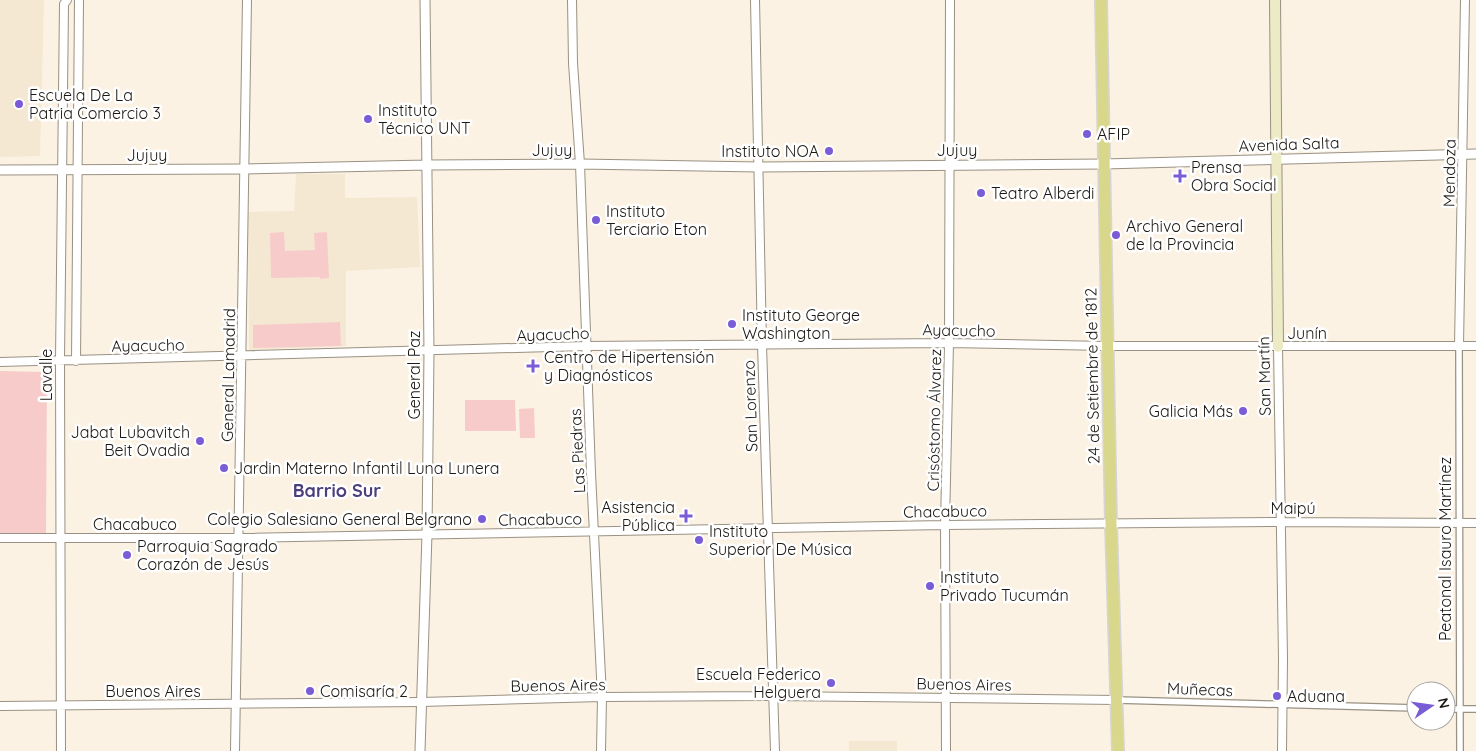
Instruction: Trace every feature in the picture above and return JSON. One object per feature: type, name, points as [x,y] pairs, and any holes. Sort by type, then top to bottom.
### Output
[{"type":"main road","name":"24 de Setiembre de 1812","points":[[1101,0],[1111,524],[1118,751]]},
{"type":"main road","name":"San Martín","points":[[1274,0],[1278,347]]},
{"type":"street","name":"Lavalle","points":[[61,751],[61,170],[64,4],[67,0]]},
{"type":"street","name":"Lavalle","points":[[76,360],[79,0]]},
{"type":"street","name":"General Lamadrid","points":[[236,751],[247,0]]},
{"type":"street","name":"General Paz","points":[[420,751],[427,534],[429,352],[425,0]]},
{"type":"street","name":"Las Piedras","points":[[572,0],[573,63],[580,164],[602,698],[601,751]]},
{"type":"street","name":"San Lorenzo","points":[[755,0],[762,345],[775,751]]},
{"type":"street","name":"Crisóstomo Álvarez","points":[[946,751],[945,525],[949,343],[950,0]]},
{"type":"street","name":"Mendoza","points":[[1459,346],[1465,0]]},
{"type":"street","name":"Avenida Salta","points":[[1104,164],[1476,154]]},
{"type":"street","name":"Jujuy","points":[[0,170],[245,169],[580,164],[759,167],[1104,164]]},
{"type":"street","name":"Ayacucho","points":[[0,362],[429,352],[586,346],[949,343],[1107,346]]},
{"type":"street","name":"Junín","points":[[1107,346],[1476,346]]},
{"type":"street","name":"Peatonal Isauro Martínez","points":[[1459,346],[1460,751]]},
{"type":"street","name":"San Martín","points":[[1278,347],[1283,658],[1282,751]]},
{"type":"street","name":"Maipú","points":[[1111,524],[1280,522],[1476,523]]},
{"type":"street","name":"Chacabuco","points":[[0,538],[239,538],[768,527],[1111,524]]},
{"type":"street","name":"Buenos Aires","points":[[0,706],[773,696],[1117,700]]},
{"type":"street","name":"Muñecas","points":[[1117,700],[1406,708]]},
{"type":"street","points":[[1459,709],[1476,709]]},
{"type":"shaded area","points":[[0,0],[44,0],[40,156],[0,157]]},
{"type":"shaded area","points":[[296,174],[345,174],[345,198],[417,197],[420,267],[346,271],[346,346],[249,350],[248,212],[294,211]]},
{"type":"shaded area","points":[[284,232],[285,251],[315,250],[314,233],[327,232],[329,278],[271,278],[270,233]]},
{"type":"shaded area","points":[[340,322],[341,346],[253,348],[253,325]]},
{"type":"shaded area","points":[[0,371],[47,372],[46,533],[0,533]]},
{"type":"shaded area","points":[[465,400],[515,400],[516,431],[465,431]]},
{"type":"shaded area","points":[[534,408],[535,438],[520,438],[519,409]]},
{"type":"shaded area","points":[[849,741],[897,741],[897,751],[849,751]]},
{"type":"place","name":"Escuela De La Patria Comercio 3","points":[[19,104]]},
{"type":"place","name":"Instituto Técnico UNT","points":[[368,119]]},
{"type":"place","name":"AFIP","points":[[1087,134]]},
{"type":"place","name":"Instituto NOA","points":[[829,151]]},
{"type":"place","name":"Prensa Obra Social","points":[[1180,176]]},
{"type":"place","name":"Teatro Alberdi","points":[[981,193]]},
{"type":"place","name":"Instituto Terciario Eton","points":[[596,220]]},
{"type":"place","name":"Archivo General de la Provincia","points":[[1116,235]]},
{"type":"place","name":"Instituto George Washington","points":[[732,324]]},
{"type":"place","name":"Centro de Hipertensión y Diagnósticos","points":[[533,366]]},
{"type":"place","name":"Galicia Más","points":[[1243,411]]},
{"type":"place","name":"Jabat Lubavitch Beit Ovadia","points":[[200,441]]},
{"type":"place","name":"Jardin Materno Infantil Luna Lunera","points":[[224,468]]},
{"type":"place","name":"Asistencia Pública","points":[[686,516]]},
{"type":"place","name":"Colegio Salesiano General Belgrano","points":[[482,519]]},
{"type":"place","name":"Instituto Superior De Música","points":[[699,540]]},
{"type":"place","name":"Parroquia Sagrado Corazón de Jesús","points":[[127,555]]},
{"type":"place","name":"Instituto Privado Tucumán","points":[[930,586]]},
{"type":"place","name":"Escuela Federico Helguera","points":[[831,683]]},
{"type":"place","name":"Comisaría 2","points":[[310,691]]},
{"type":"place","name":"Aduana","points":[[1277,696]]},
{"type":"district","name":"Barrio Sur","points":[[337,491]]}]
